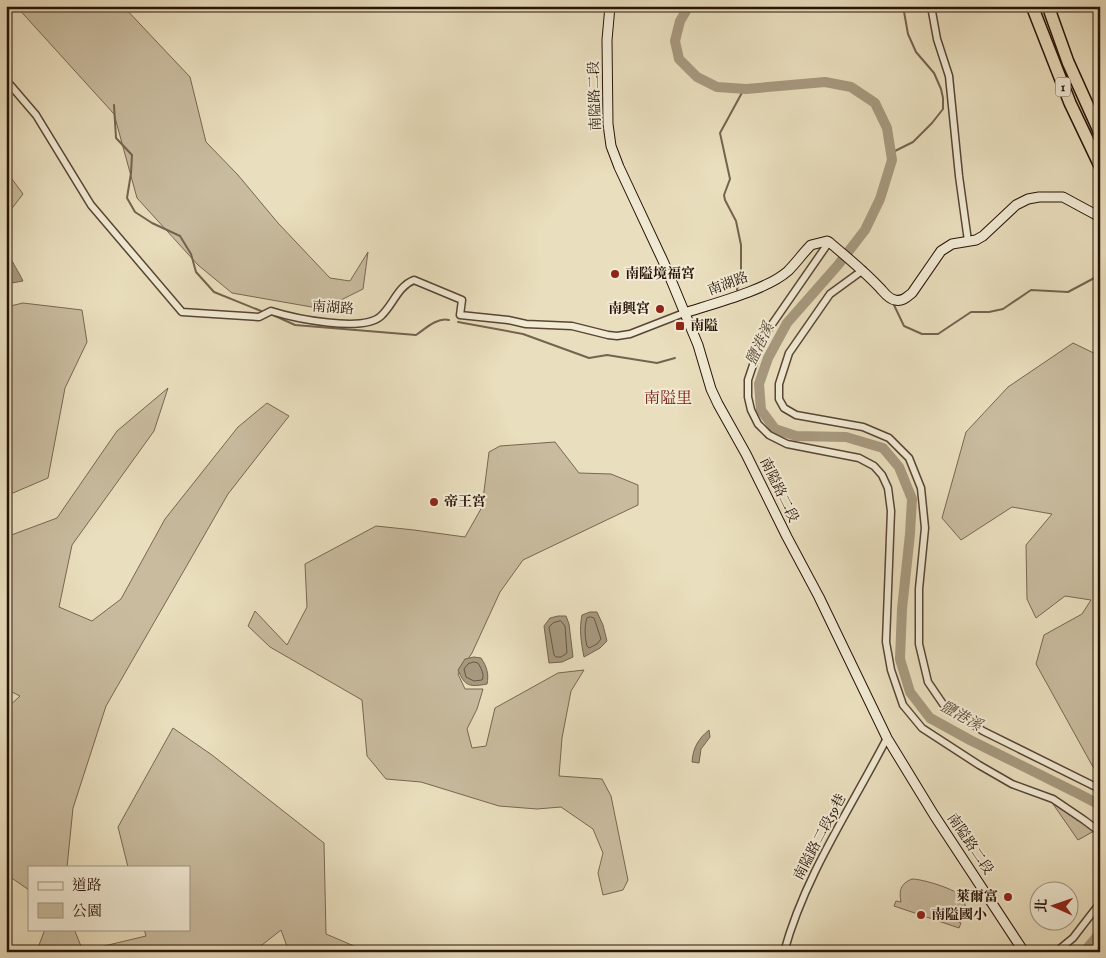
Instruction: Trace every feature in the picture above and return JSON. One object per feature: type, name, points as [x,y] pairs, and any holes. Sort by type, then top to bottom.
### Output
[{"type":"highway","name":"1","points":[[1032,6],[1070,103],[1100,166]]},
{"type":"highway","name":"1","points":[[1048,6],[1068,62],[1100,133]]},
{"type":"street","name":"南隘路二段","points":[[610,6],[607,40],[608,124],[611,146],[664,263],[698,345],[711,389],[819,597],[887,738],[934,815],[1024,952]]},
{"type":"street","points":[[931,6],[936,40],[949,76],[959,176],[968,241]]},
{"type":"street","name":"南湖路","points":[[6,80],[36,115],[91,205],[182,312],[260,317],[271,311],[311,320],[352,324],[364,323],[377,320],[383,315],[407,282],[414,280],[462,300],[460,314],[526,324],[572,326],[608,335],[630,334],[752,291],[787,272],[811,245],[826,241],[830,242]]},
{"type":"street","points":[[1100,217],[1063,197],[1028,199],[1016,205],[983,236],[952,244],[941,251],[912,293],[901,300],[894,300],[888,296],[863,270],[830,242],[766,333],[748,380],[748,397],[751,410],[758,424],[769,435],[787,444],[859,458],[874,466],[882,475],[888,488],[891,511],[886,642],[891,670],[903,705],[922,728],[978,765],[1012,784],[1053,799],[1100,832]]},
{"type":"street","points":[[863,270],[830,294],[789,353],[780,384],[779,398],[784,408],[796,415],[863,426],[889,438],[909,458],[921,488],[924,528],[919,589],[919,644],[928,682],[943,704],[983,731],[1100,790]]},
{"type":"street","name":"南隘路二段59巷","points":[[784,952],[797,910],[813,876],[887,738]]},
{"type":"street","points":[[1056,952],[1073,938],[1100,903]]},
{"type":"green space","points":[[16,6],[123,6],[190,77],[206,142],[330,278],[350,281],[368,252],[363,289],[323,309],[232,293],[198,265],[137,198],[114,114]]},
{"type":"green space","points":[[6,171],[23,194],[6,216]]},
{"type":"green space","points":[[23,303],[82,310],[87,342],[65,388],[48,478],[6,496],[6,307]]},
{"type":"green space","points":[[1073,343],[1100,356],[1100,773],[1093,767],[1036,664],[1044,635],[1082,614],[1091,600],[1065,596],[1036,618],[1027,599],[1026,545],[1052,514],[1012,507],[961,540],[942,518],[966,432],[1008,387]]},
{"type":"green space","points":[[168,388],[154,431],[72,545],[59,607],[92,621],[121,599],[165,519],[238,427],[267,403],[289,416],[228,494],[106,706],[73,808],[67,866],[28,866],[28,889],[6,874],[6,709],[20,696],[6,689],[6,537],[57,518],[117,431]]},
{"type":"green space","points":[[555,442],[579,473],[611,474],[638,485],[638,505],[523,560],[500,592],[472,653],[458,674],[465,689],[483,689],[477,709],[467,729],[472,748],[486,746],[495,708],[558,673],[584,670],[571,691],[562,738],[559,776],[602,779],[611,796],[628,880],[623,890],[603,895],[598,873],[603,853],[593,829],[561,807],[537,809],[499,806],[421,782],[386,779],[367,756],[362,700],[270,647],[248,626],[255,611],[287,645],[307,607],[305,564],[376,526],[465,537],[482,507],[489,452],[500,446]]},
{"type":"green space","points":[[173,728],[212,755],[324,843],[326,934],[368,952],[289,952],[281,930],[253,952],[33,952],[38,948],[45,930],[74,930],[83,951],[146,936],[144,930],[190,930],[190,866],[128,866],[118,827]]},
{"type":"green space","points":[[1053,804],[1075,817],[1094,831],[1078,840]]},
{"type":"green space","points":[[912,879],[947,888],[963,898],[965,913],[957,921],[961,923],[959,928],[894,906],[896,901],[901,902],[900,891],[903,886]]},
{"type":"water","points":[[9,253],[23,281],[12,283],[6,275],[6,254]]},
{"type":"water","points":[[597,612],[607,641],[600,648],[584,657],[581,620],[582,615]]},
{"type":"water","points":[[566,616],[569,624],[573,657],[562,662],[549,663],[544,626],[550,618]]},
{"type":"water","points":[[481,658],[485,664],[488,674],[487,684],[472,685],[466,683],[458,670],[465,659]]},
{"type":"water","points":[[709,730],[710,737],[701,749],[699,763],[692,762],[697,744]]},
{"type":"waterway","name":"鹽港溪","points":[[689,6],[680,21],[675,41],[679,59],[697,77],[717,87],[746,89],[825,82],[851,87],[875,103],[887,128],[892,160],[880,199],[865,230],[838,265],[787,323],[768,358],[759,384],[761,410],[775,429],[796,436],[846,437],[883,448],[899,467],[912,499],[902,609],[900,659],[910,692],[930,718],[1100,805]]},
{"type":"waterway","points":[[891,153],[913,142],[943,109],[941,89],[934,73],[916,52],[908,34],[903,6]]},
{"type":"waterway","points":[[737,290],[741,269],[741,245],[736,221],[724,195],[730,179],[720,133],[744,89]]},
{"type":"waterway","points":[[114,105],[116,138],[132,155],[127,198],[135,212],[152,223],[180,236],[191,254],[196,272],[214,292],[261,311]]},
{"type":"waterway","points":[[843,260],[849,264]]},
{"type":"waterway","points":[[893,303],[904,326],[922,334],[938,334],[971,312],[989,312],[1003,309],[1031,290],[1068,292],[1100,275]]},
{"type":"waterway","points":[[273,315],[295,325],[416,335],[440,320],[449,320]]},
{"type":"waterway","points":[[458,322],[523,334],[589,358],[607,355],[657,363],[675,358]]},
{"type":"waterway","name":"鹽港溪","points":[[1084,952],[1100,933]]},
{"type":"place","name":"南隘境福宮","points":[[615,274]]},
{"type":"place","name":"南興宮","points":[[660,309]]},
{"type":"place","name":"南隘","points":[[680,326]]},
{"type":"place","name":"帝王宮","points":[[434,502]]},
{"type":"place","name":"萊爾富","points":[[1008,897]]},
{"type":"place","name":"南隘國小","points":[[921,915]]},
{"type":"district","name":"南隘里","points":[[668,399]]}]
